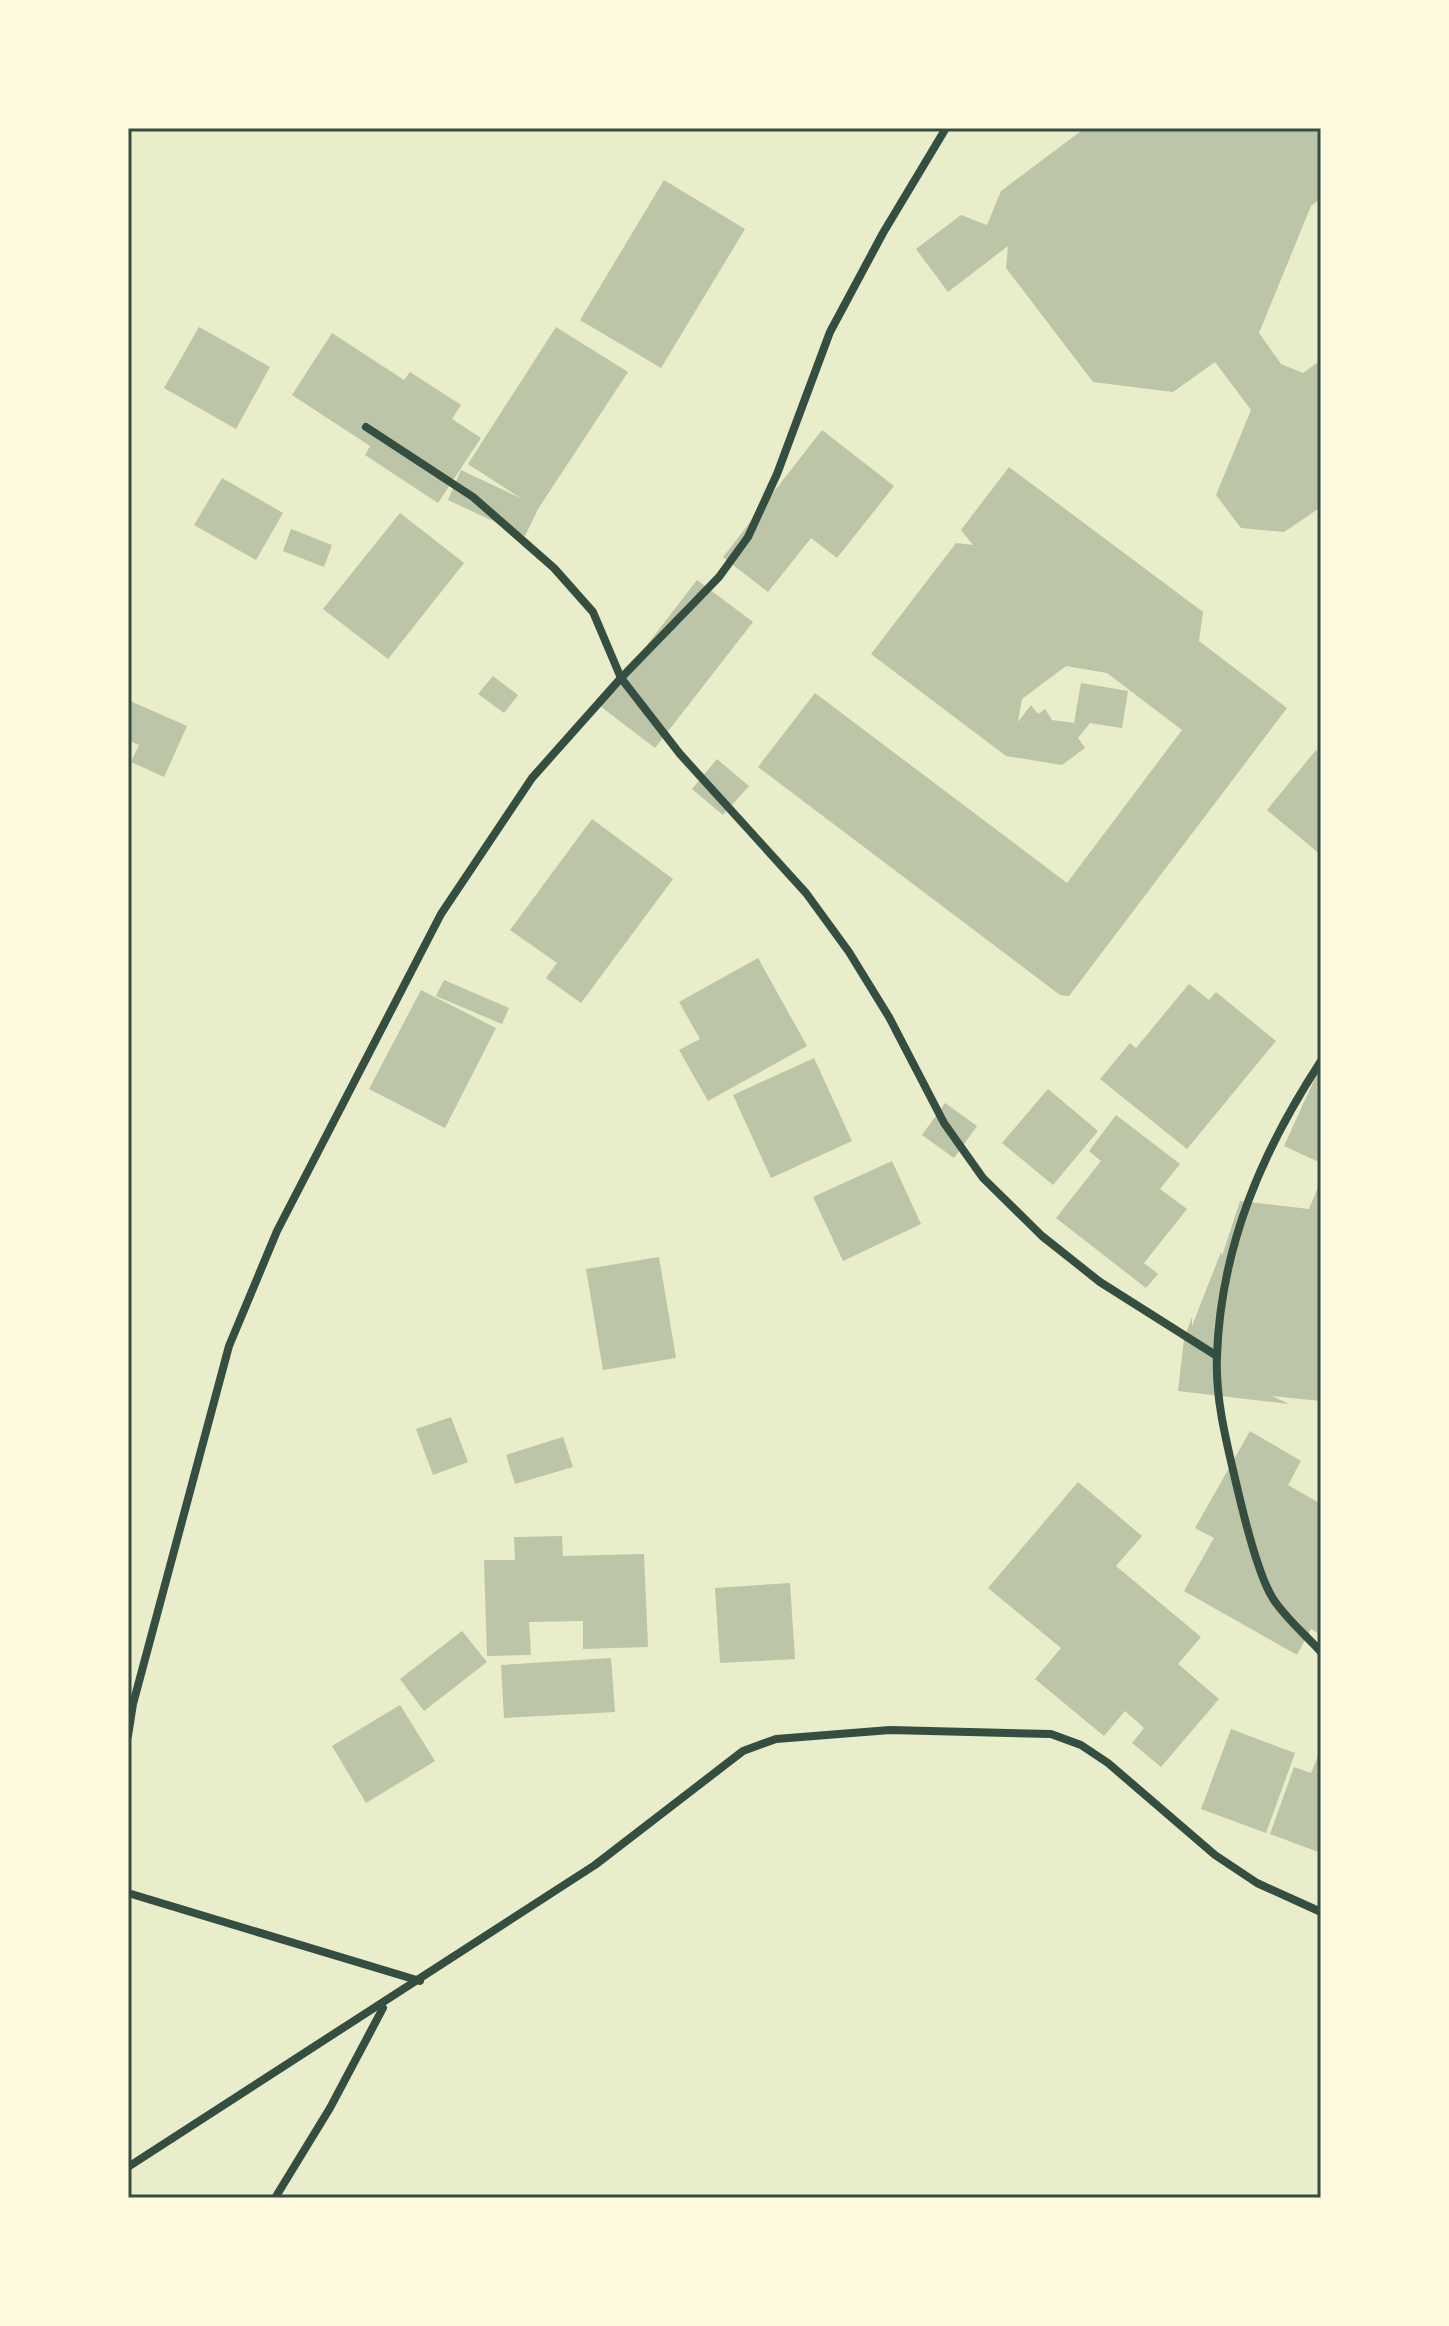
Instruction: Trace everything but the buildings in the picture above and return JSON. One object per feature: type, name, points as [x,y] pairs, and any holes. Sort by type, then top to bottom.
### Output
[{"type":"street","points":[[128,1736],[133,1704],[229,1346],[277,1231],[441,914],[532,778],[621,678],[719,577],[748,537],[777,474],[830,332],[883,233],[946,128]]},
{"type":"street","points":[[366,427],[473,497],[554,568],[593,612],[621,678],[680,754],[806,893],[849,952],[889,1017],[944,1123],[983,1178],[1042,1236],[1100,1282],[1217,1356]]},
{"type":"street","points":[[1321,1061],[1296,1099],[1244,1203],[1230,1263],[1217,1356],[1223,1426],[1245,1519],[1272,1597],[1321,1652]]},
{"type":"street","points":[[128,2167],[385,2004],[595,1865],[743,1751],[776,1739],[890,1730],[1051,1734],[1081,1745],[1108,1763],[1215,1855],[1257,1883],[1321,1912]]},
{"type":"street","points":[[128,1893],[420,1981]]},
{"type":"street","points":[[275,2198],[330,2108],[385,2004]]}]
